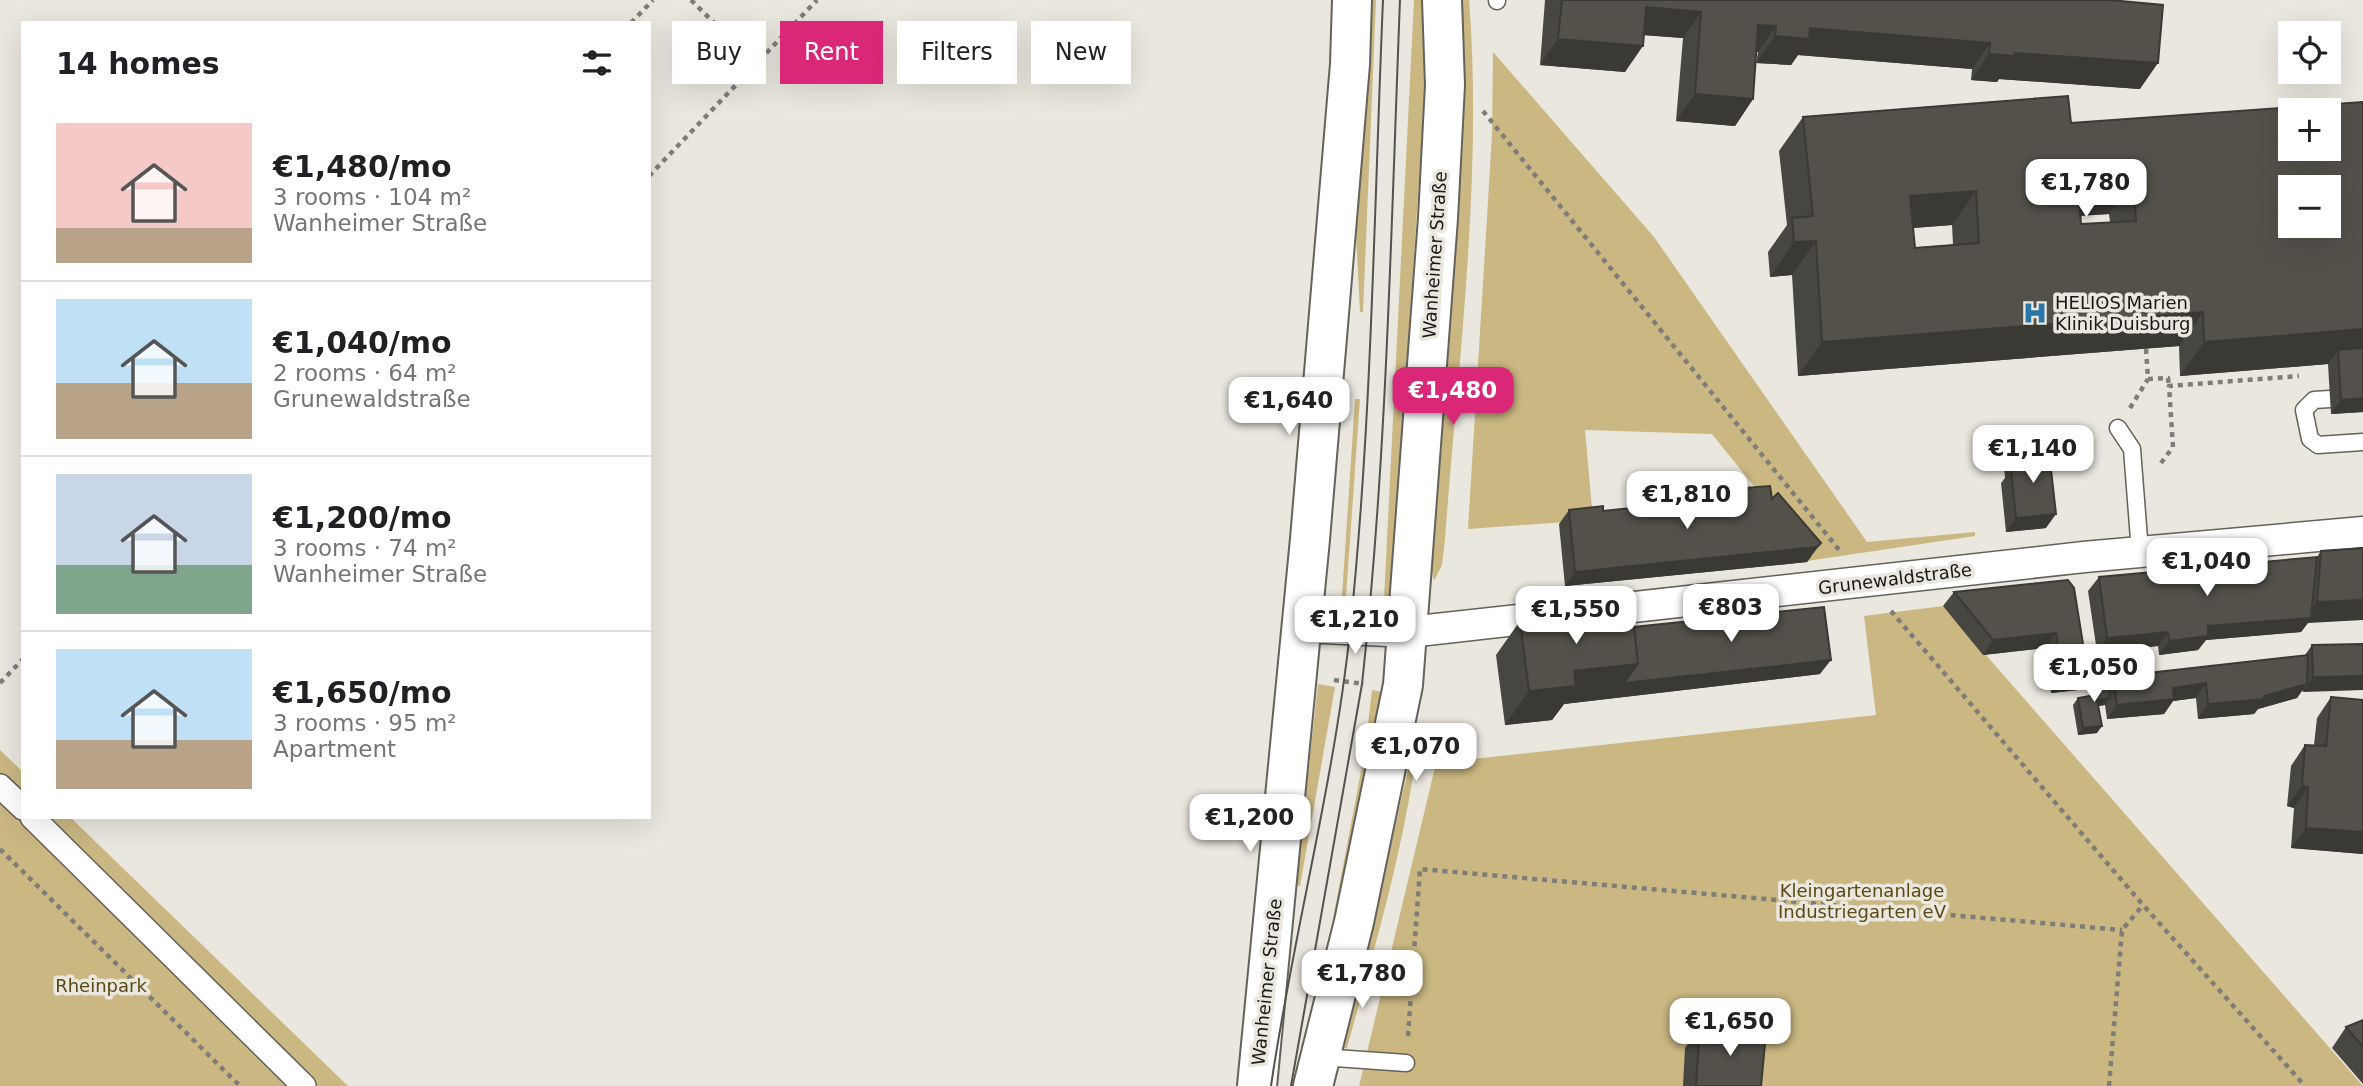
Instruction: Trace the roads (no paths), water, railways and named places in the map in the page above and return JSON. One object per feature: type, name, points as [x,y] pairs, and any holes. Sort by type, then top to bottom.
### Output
[{"type":"street","name":"Wanheimer Straße","points":[[1257,1086],[1334,265],[1352,0]]},
{"type":"street","name":"Wanheimer Straße","points":[[1316,1072],[1357,909],[1403,685],[1438,218],[1445,85],[1442,0]]},
{"type":"street","name":"Grunewaldstraße","points":[[1302,628],[1409,632],[2140,552],[2363,532]]},
{"type":"street","points":[[0,786],[21,806]]},
{"type":"street","points":[[34,819],[304,1086]]},
{"type":"lane","points":[[2330,399],[2314,400],[2304,410],[2310,439],[2318,445],[2363,442]]},
{"type":"lane","points":[[2118,428],[2132,449],[2140,552]]},
{"type":"lane","points":[[1316,1072],[1406,1063]]},
{"type":"tram line","points":[[1271,1086],[1334,745],[1350,631],[1368,395],[1383,0]]},
{"type":"tram line","points":[[1291,1086],[1362,684],[1383,428],[1400,0]]},
{"type":"place","name":"HELIOS Marien Klinik Duisburg","points":[[2035,313]]},
{"type":"park label","name":"Kleingartenanlage Industriegarten eV","points":[[1862,901]]},
{"type":"park label","name":"Rheinpark","points":[[101,986]]}]
